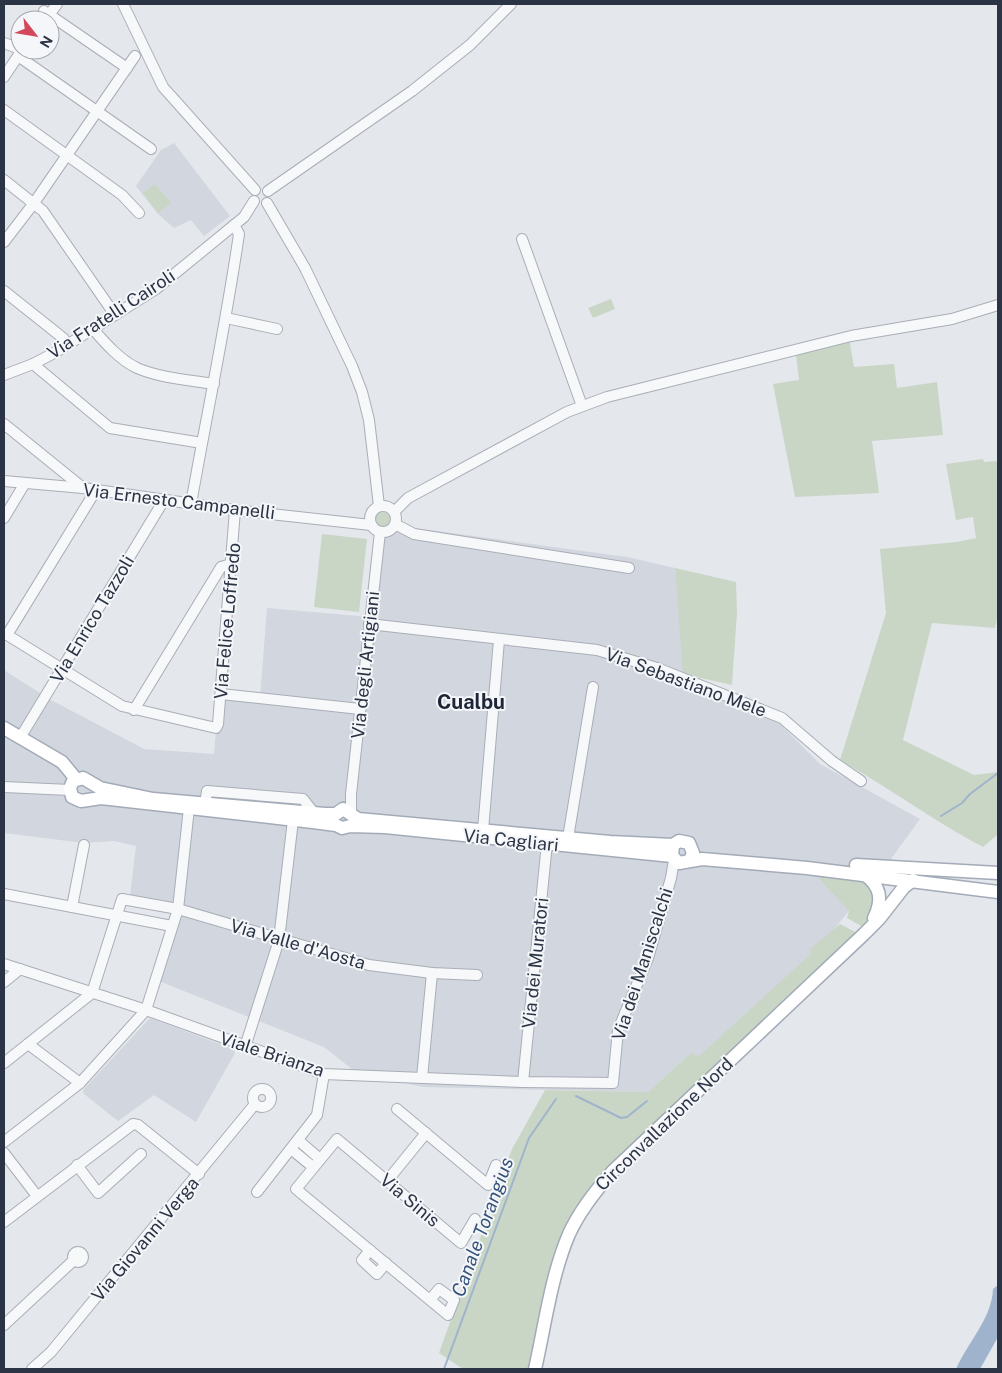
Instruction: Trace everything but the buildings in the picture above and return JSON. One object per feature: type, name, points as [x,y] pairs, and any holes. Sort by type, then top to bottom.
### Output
[{"type":"main road","points":[[4,728],[62,762],[73,784],[75,799],[81,801],[87,799],[92,789],[90,782],[83,778],[73,784]]},
{"type":"main road","name":"Via Cagliari","points":[[90,782],[100,788],[128,795],[205,805],[314,814],[547,843],[858,871]]},
{"type":"main road","name":"Via Cagliari","points":[[87,799],[101,798],[293,820],[344,818],[568,838],[681,856]]},
{"type":"main road","points":[[858,871],[998,873]]},
{"type":"main road","points":[[858,871],[998,892]]},
{"type":"main road","name":"Circonvallazione Nord","points":[[858,871],[875,882],[880,892],[879,909],[871,926]]},
{"type":"main road","name":"Circonvallazione Nord","points":[[535,1369],[569,1235],[589,1198],[613,1171],[871,926],[904,887],[913,880]]},
{"type":"street","points":[[123,4],[163,87],[255,190]]},
{"type":"street","points":[[268,191],[412,92],[470,45],[511,4]]},
{"type":"street","points":[[60,24],[127,68]]},
{"type":"street","points":[[4,242],[34,203],[135,56]]},
{"type":"street","points":[[4,76],[15,60]]},
{"type":"street","points":[[30,60],[96,113],[151,149]]},
{"type":"street","points":[[4,110],[122,195],[139,213]]},
{"type":"street","points":[[4,180],[43,211],[115,315]]},
{"type":"street","points":[[255,190],[263,188],[268,191],[270,196],[267,203]]},
{"type":"street","points":[[255,190],[253,195],[254,201],[259,205],[267,203]]},
{"type":"street","name":"Via Fratelli Cairoli","points":[[4,374],[33,364],[68,345],[156,289],[244,217],[254,201]]},
{"type":"street","points":[[267,203],[305,268],[352,366],[362,392],[370,420],[379,506],[374,524],[389,530],[395,524],[394,512],[387,506],[379,506]]},
{"type":"street","points":[[191,504],[226,318],[239,234],[234,225]]},
{"type":"street","points":[[522,238],[582,406]]},
{"type":"street","points":[[4,291],[64,338],[68,345]]},
{"type":"street","points":[[394,512],[408,498],[567,412],[607,397],[852,336],[952,319],[998,305]]},
{"type":"street","points":[[226,318],[277,329]]},
{"type":"street","points":[[93,329],[110,348],[136,368],[214,384]]},
{"type":"street","points":[[33,364],[110,428],[202,443]]},
{"type":"street","points":[[4,424],[83,488]]},
{"type":"street","name":"Via Ernesto Campanelli","points":[[4,481],[83,488],[235,510],[374,524]]},
{"type":"street","points":[[4,518],[25,483]]},
{"type":"street","points":[[96,490],[6,634],[122,706],[134,710],[220,567],[231,564]]},
{"type":"street","name":"Via Enrico Tazzoli","points":[[20,738],[164,500]]},
{"type":"street","name":"Via Felice Loffredo","points":[[134,710],[214,728],[218,724],[235,510]]},
{"type":"street","name":"Via degli Artigiani","points":[[344,818],[351,798],[369,624],[374,524]]},
{"type":"street","points":[[395,524],[414,534],[629,568]]},
{"type":"street","name":"Via Sebastiano Mele","points":[[369,624],[597,650],[657,668],[782,718],[832,761],[861,781]]},
{"type":"street","points":[[483,830],[500,640]]},
{"type":"street","name":"Via Cagliari","points":[[568,838],[593,687]]},
{"type":"street","points":[[221,694],[360,709]]},
{"type":"street","points":[[4,786],[73,784]]},
{"type":"street","points":[[4,1142],[80,1083],[146,1010],[178,909],[189,808]]},
{"type":"street","points":[[245,1047],[279,940],[293,820]]},
{"type":"street","name":"Via dei Muratori","points":[[523,1082],[547,843]]},
{"type":"street","points":[[72,907],[84,845]]},
{"type":"street","name":"Via dei Maniscalchi","points":[[613,1083],[615,1041],[620,1022],[648,958],[672,876],[681,856]]},
{"type":"street","points":[[4,894],[172,926]]},
{"type":"street","name":"Via Valle d'Aosta","points":[[116,915],[122,899],[178,909],[369,965],[432,973],[477,975]]},
{"type":"street","points":[[4,1063],[92,993],[116,915]]},
{"type":"street","name":"Viale Brianza","points":[[4,964],[146,1010],[324,1074],[523,1082],[613,1083]]},
{"type":"street","points":[[4,982],[20,970]]},
{"type":"street","points":[[422,1078],[432,973]]},
{"type":"street","points":[[28,1044],[80,1083]]},
{"type":"street","points":[[257,1192],[317,1115],[324,1074]]},
{"type":"street","name":"Via Giovanni Verga","points":[[32,1369],[51,1352],[255,1104]]},
{"type":"street","points":[[397,1109],[488,1184],[496,1165]]},
{"type":"street","points":[[4,1222],[77,1165],[135,1124],[199,1174]]},
{"type":"street","points":[[387,1181],[426,1133]]},
{"type":"street","name":"Via Sinis","points":[[316,1163],[337,1139],[461,1243],[475,1219]]},
{"type":"street","points":[[298,1140],[316,1163]]},
{"type":"street","points":[[291,1149],[316,1163]]},
{"type":"street","points":[[4,1153],[37,1196]]},
{"type":"street","points":[[77,1165],[98,1193],[141,1154]]},
{"type":"street","points":[[316,1163],[296,1188],[370,1250],[362,1260],[377,1274],[386,1264],[430,1300]]},
{"type":"street","points":[[4,1325],[74,1260]]},
{"type":"shaded area","points":[[174,143],[230,216],[204,236],[191,220],[174,228],[158,214],[136,186],[161,150]]},
{"type":"shaded area","points":[[379,523],[627,557],[675,568],[684,674],[777,721],[820,764],[920,819],[891,859],[814,954],[700,1059],[692,1052],[648,1092],[423,1087],[357,1073],[324,1047],[154,979],[178,910],[130,896],[136,846],[114,841],[84,843],[4,833],[4,670],[51,700],[144,749],[214,754],[219,693],[260,698],[267,608],[370,617]]},
{"type":"shaded area","points":[[150,1018],[233,1049],[235,1053],[196,1122],[154,1095],[118,1121],[84,1094],[83,1090]]},
{"type":"green space","points":[[155,184],[171,203],[158,213],[143,193]]},
{"type":"green space","points":[[611,299],[615,309],[593,318],[588,308]]},
{"type":"green space","points":[[849,338],[854,367],[894,364],[897,388],[937,382],[943,435],[872,441],[879,493],[795,497],[773,384],[799,380],[796,355]]},
{"type":"green space","points":[[983,459],[984,462],[998,461],[998,615],[995,628],[932,623],[903,740],[974,775],[998,772],[998,834],[983,847],[840,760],[886,613],[880,549],[957,542],[976,538],[973,517],[956,520],[946,464]]},
{"type":"green space","points":[[378,512],[386,512],[391,517],[389,528],[378,530],[373,525],[373,517]]},
{"type":"green space","points":[[322,534],[367,539],[359,612],[314,607]]},
{"type":"green space","points":[[675,568],[736,582],[737,612],[732,685],[683,674]]},
{"type":"green space","points":[[813,872],[862,878],[876,891],[872,918],[863,927],[847,918],[849,911]]},
{"type":"green space","points":[[840,924],[857,933],[600,1175],[589,1189],[557,1246],[530,1369],[463,1369],[439,1353],[512,1149],[545,1090],[648,1092],[692,1052],[698,1057],[812,953],[810,949]]},
{"type":"water","points":[[998,1285],[998,1337],[980,1369],[956,1369],[984,1320],[992,1300],[993,1289]]},
{"type":"waterway","name":"Canale Torangius","points":[[941,816],[962,803],[970,794],[998,773]]},
{"type":"waterway","name":"Canale Torangius","points":[[576,1096],[621,1118],[627,1117],[647,1101]]},
{"type":"waterway","name":"Canale Torangius","points":[[444,1369],[529,1138],[556,1099]]},
{"type":"district","name":"Cualbu","points":[[471,702]]}]
